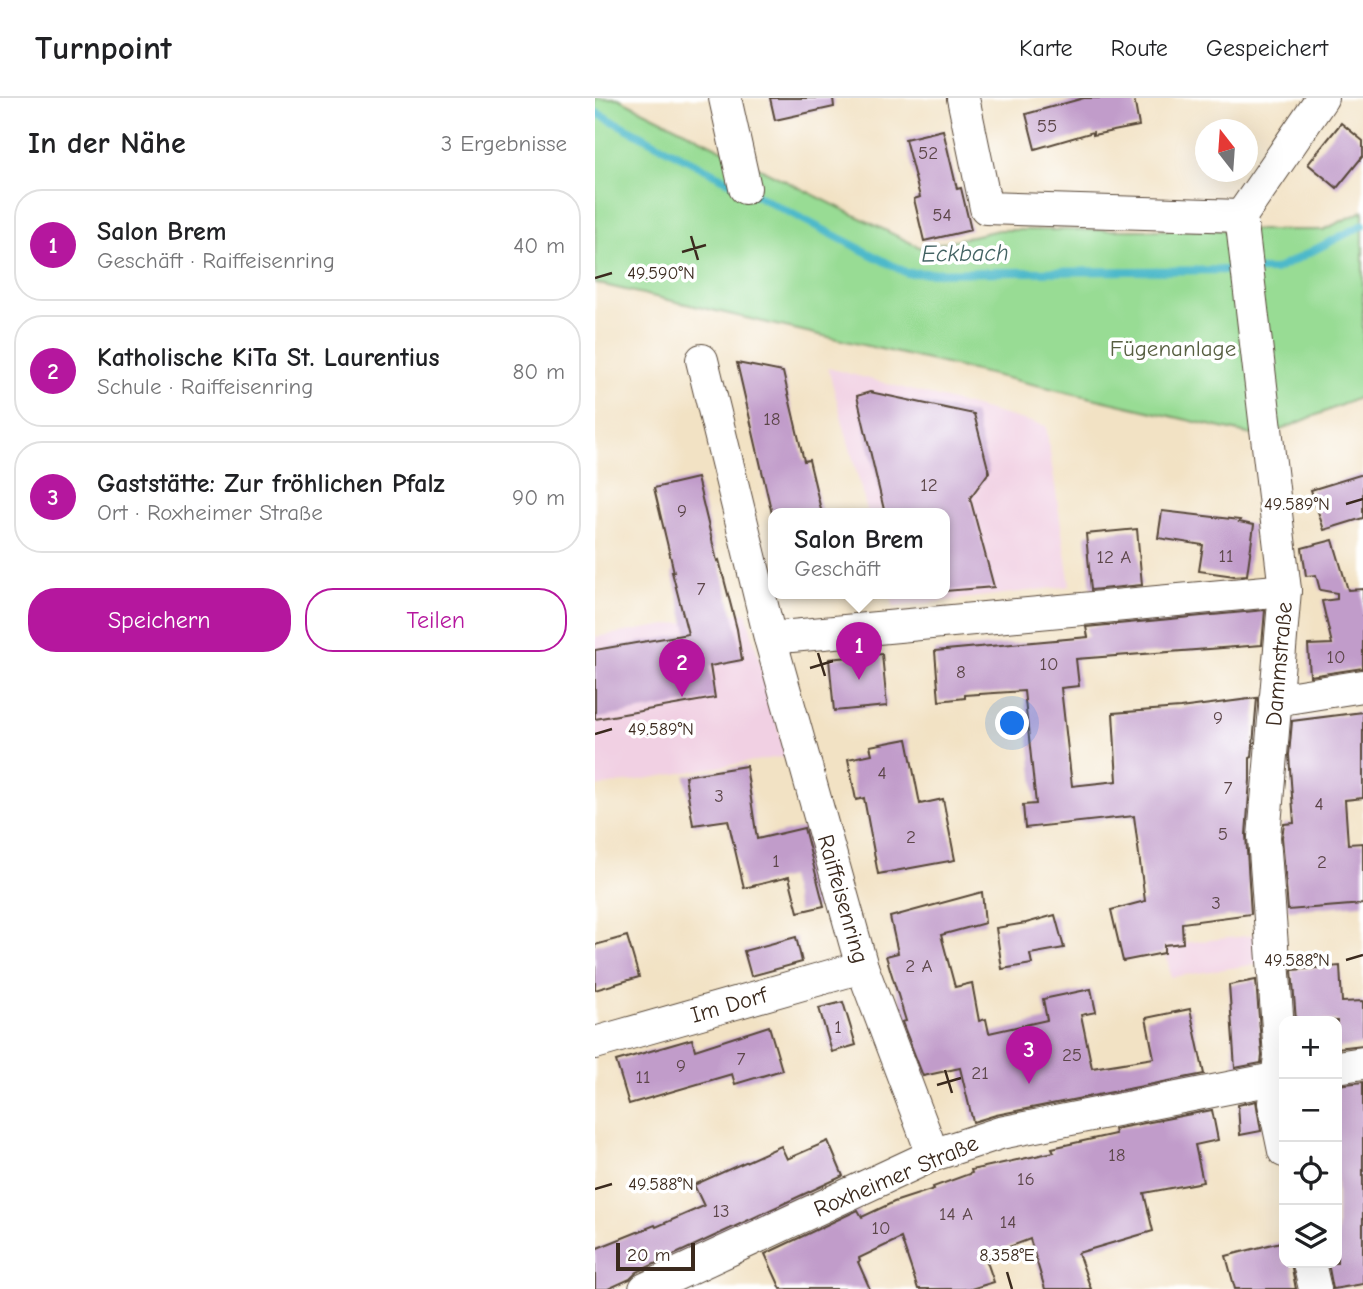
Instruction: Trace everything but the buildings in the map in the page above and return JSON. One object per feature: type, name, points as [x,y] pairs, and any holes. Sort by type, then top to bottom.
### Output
[{"type":"street","points":[[725,98],[745,188]]},
{"type":"street","points":[[963,98],[985,208],[1241,216],[1322,98]]},
{"type":"street","name":"Dammstraße","points":[[1241,216],[1285,590],[1264,837],[1279,1042]]},
{"type":"street","name":"Raiffeisenring","points":[[702,360],[770,638],[862,967],[933,1155]]},
{"type":"street","points":[[770,638],[1285,590]]},
{"type":"street","points":[[1275,700],[1363,686]]},
{"type":"street","name":"Im Dorf","points":[[595,1043],[862,967]]},
{"type":"street","points":[[1342,1066],[1363,1063]]},
{"type":"street","name":"Roxheimer Straße","points":[[645,1289],[933,1155],[1000,1133],[1279,1078]]},
{"type":"street","name":"Dammstraße","points":[[1281,1079],[1274,1103],[1282,1142]]},
{"type":"street","points":[[1310,1268],[1315,1289]]},
{"type":"shaded area","points":[[828,368],[1046,426],[1070,586],[894,607],[892,599],[950,599],[950,508],[866,508]]},
{"type":"shaded area","points":[[746,612],[786,756],[595,787],[595,637]]},
{"type":"shaded area","points":[[1256,935],[1258,964],[1171,977],[1164,945]]},
{"type":"green space","name":"Fügenanlage","points":[[595,98],[618,98],[921,248],[998,230],[1323,230],[1363,211],[1363,393],[1356,399],[1278,431],[1252,435],[595,283]]},
{"type":"waterway","name":"Eckbach","points":[[595,112],[736,185]]},
{"type":"waterway","name":"Eckbach","points":[[750,192],[907,273],[1239,270]]},
{"type":"waterway","name":"Eckbach","points":[[1256,270],[1275,270],[1363,225]]},
{"type":"place","name":"Salon Brem","points":[[859,680]]},
{"type":"place","name":"Katholische KiTa St. Laurentius","points":[[682,697]]},
{"type":"place","name":"Gaststätte: Zur fröhlichen Pfalz","points":[[1029,1084]]}]
